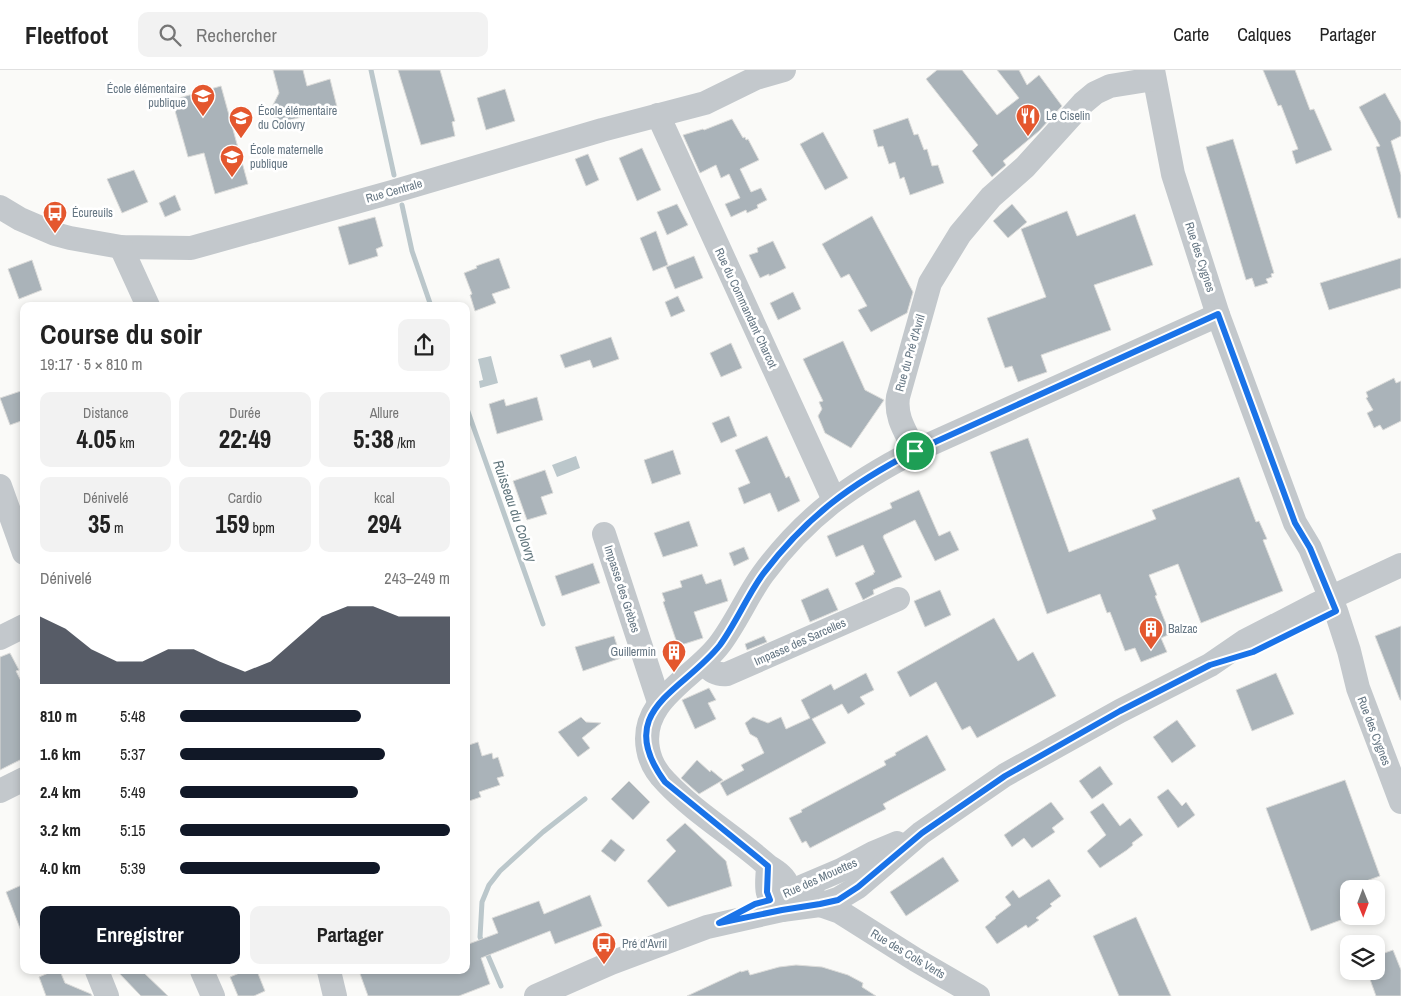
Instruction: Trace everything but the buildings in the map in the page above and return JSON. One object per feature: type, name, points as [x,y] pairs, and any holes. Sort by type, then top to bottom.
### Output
[{"type":"street","name":"Rue Centrale","points":[[0,208],[55,234],[130,247],[191,248],[392,192],[602,130],[705,103],[756,78],[784,70]]},
{"type":"street","name":"Rue des Cygnes","points":[[1154,74],[1173,174],[1218,314],[1295,523],[1298,553],[1349,651],[1358,688],[1401,802]]},
{"type":"street","name":"Rue du Pré d'Avril","points":[[915,451],[896,409],[930,283],[943,259],[960,234],[991,197],[1025,167],[1083,103],[1095,93],[1110,86],[1154,74]]},
{"type":"street","name":"Rue du Commandant Charcot","points":[[658,115],[834,500]]},
{"type":"street","points":[[130,247],[146,300]]},
{"type":"street","points":[[780,901],[767,892],[768,866],[665,782],[653,765],[648,751],[648,728],[651,716],[659,702],[703,663],[719,645],[762,575],[812,518],[834,500],[876,471],[915,451],[1218,314]]},
{"type":"street","points":[[0,486],[20,542]]},
{"type":"street","name":"Impasse des Grèbes","points":[[604,534],[659,702]]},
{"type":"street","name":"Rue des Mouettes","points":[[536,996],[611,963],[719,923],[755,904],[817,893],[838,900],[849,879],[922,833],[1005,776],[1120,711],[1210,665],[1253,652],[1401,565]]},
{"type":"street","name":"Rue des Mouettes","points":[[1325,608],[1401,582]]},
{"type":"street","name":"Impasse des Sarcelles","points":[[703,663],[710,670],[718,674],[727,674],[898,599]]},
{"type":"street","points":[[0,638],[20,628]]},
{"type":"street","points":[[0,791],[20,781]]},
{"type":"street","name":"Rue des Cols Verts","points":[[849,879],[865,927]]},
{"type":"street","name":"Rue des Cols Verts","points":[[817,893],[840,912],[909,956],[978,996]]},
{"type":"street","points":[[98,974],[106,996]]},
{"type":"street","points":[[203,974],[213,996]]},
{"type":"street","points":[[330,974],[335,996]]},
{"type":"shaded area","points":[[491,356],[498,383],[480,388],[479,381],[483,380],[478,359]]},
{"type":"shaded area","points":[[576,456],[580,468],[557,477],[552,465]]},
{"type":"waterway","name":"Ruisseau du Colovry","points":[[371,70],[394,175]]},
{"type":"waterway","name":"Ruisseau du Colovry","points":[[402,205],[412,251],[430,302]]},
{"type":"waterway","name":"Ruisseau du Colovry","points":[[470,417],[543,624]]},
{"type":"waterway","points":[[501,986],[480,937],[482,902],[489,885],[500,871],[543,832],[585,799]]},
{"type":"place","name":"École élémentaire publique","points":[[203,117]]},
{"type":"place","name":"Le Ciselin","points":[[1028,137]]},
{"type":"place","name":"École élémentaire du Colovry","points":[[241,139]]},
{"type":"place","name":"École maternelle publique","points":[[232,178]]},
{"type":"place","name":"Écureuils","points":[[55,234]]},
{"type":"place","name":"Balzac","points":[[1151,650]]},
{"type":"place","name":"Guillermin","points":[[674,673]]},
{"type":"place","name":"Pré d'Avril","points":[[604,965]]},
{"type":"route","points":[[1218,314],[1295,523],[1310,548],[1336,611],[1253,652],[1210,665],[1120,711],[1005,776],[922,833],[880,866],[858,887],[838,900],[719,923],[755,904],[770,900],[767,892],[768,866],[665,782],[653,765],[648,751],[647,739],[651,716],[659,702],[703,663],[719,645],[762,575],[812,518],[876,471],[915,451],[1218,314]]}]
